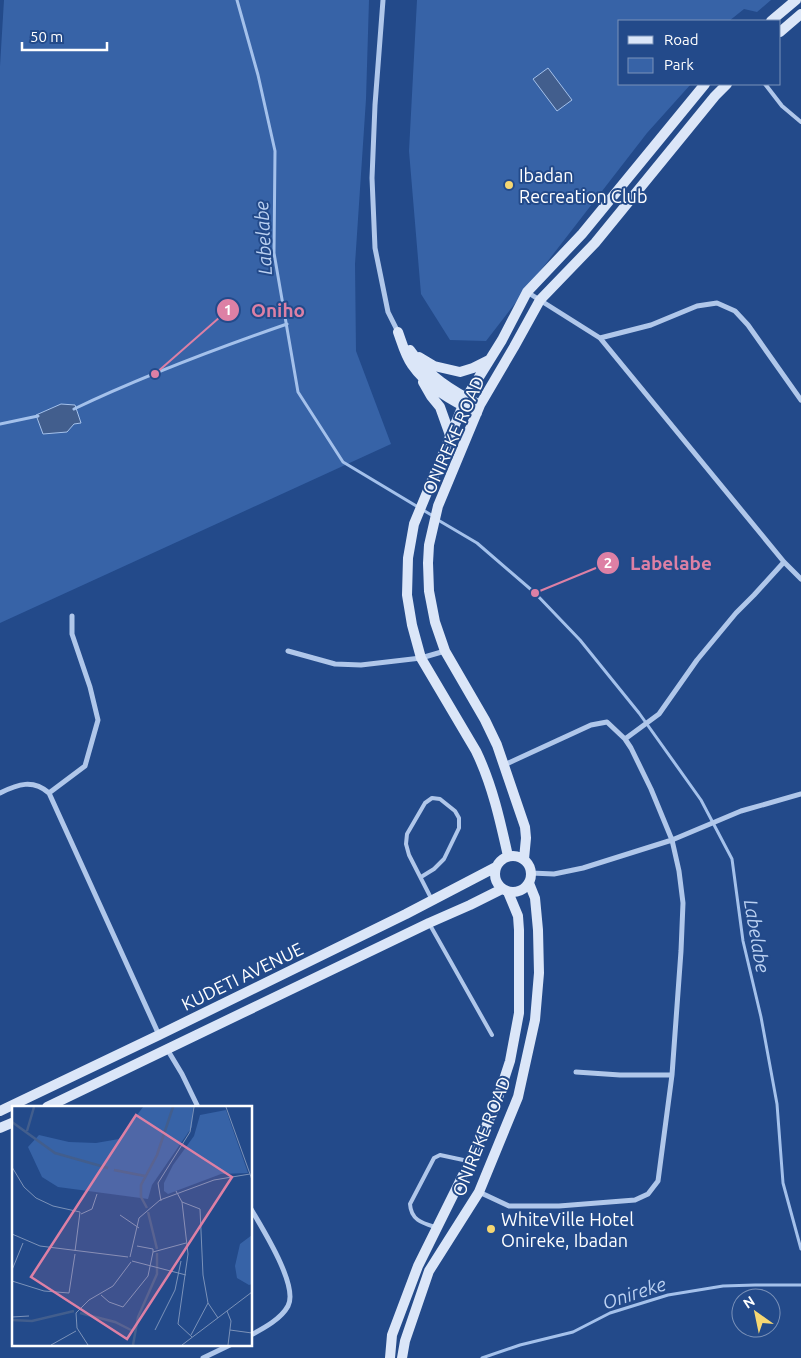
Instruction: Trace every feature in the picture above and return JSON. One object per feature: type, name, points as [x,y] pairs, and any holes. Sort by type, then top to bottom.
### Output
[{"type":"main road","points":[[772,20],[796,0]]},
{"type":"main road","points":[[781,31],[801,14]]},
{"type":"main road","name":"ONIREKE ROAD","points":[[508,856],[484,767],[421,658],[412,625],[407,595],[408,558],[414,524],[464,402],[502,340],[527,292],[582,234],[704,85]]},
{"type":"main road","name":"ONIREKE ROAD","points":[[524,859],[525,827],[497,745],[485,720],[445,651],[435,622],[429,591],[428,563],[429,545],[438,506],[478,409],[540,300],[595,243],[726,85]]},
{"type":"main road","points":[[398,332],[412,354],[434,378],[464,402]]},
{"type":"main road","points":[[398,332],[410,363],[421,377],[432,387],[478,409]]},
{"type":"main road","points":[[412,354],[434,366],[460,372],[490,359]]},
{"type":"main road","points":[[421,377],[424,385],[440,407],[450,435]]},
{"type":"main road","points":[[513,855],[524,859],[530,868],[530,878],[523,889],[516,892],[505,890],[495,879],[494,873],[500,860],[513,855]]},
{"type":"main road","name":"KUDETI AVENUE","points":[[0,1111],[159,1035],[496,867]]},
{"type":"main road","name":"ONIREKE ROAD","points":[[402,1358],[405,1341],[429,1271],[479,1192],[518,1097],[535,1020],[539,972],[535,898],[530,878]]},
{"type":"main road","name":"ONIREKE ROAD","points":[[390,1358],[392,1335],[418,1266],[495,1107],[510,1061],[518,1013],[519,930],[518,916],[505,890]]},
{"type":"main road","name":"KUDETI AVENUE","points":[[49,1106],[429,923],[505,890]]},
{"type":"main road","points":[[0,1128],[12,1123]]},
{"type":"main road","points":[[418,1266],[429,1271]]},
{"type":"street","points":[[383,0],[374,105],[372,178],[375,248],[388,312],[398,332]]},
{"type":"street","points":[[527,292],[600,338],[784,562],[801,579]]},
{"type":"street","points":[[600,338],[651,325],[697,306],[717,303],[735,310],[748,325],[801,400]]},
{"type":"street","points":[[625,739],[659,714],[697,660],[736,613],[784,562]]},
{"type":"street","points":[[49,794],[85,766],[98,720],[90,687],[72,634],[72,616]]},
{"type":"street","points":[[288,651],[335,664],[352,665],[421,658],[445,651]]},
{"type":"street","points":[[479,1192],[509,1206],[559,1206],[635,1200],[648,1194],[658,1182],[672,1075],[682,951],[683,903],[679,870],[672,840],[651,789],[625,739],[607,722],[591,726],[504,765]]},
{"type":"street","points":[[0,793],[25,784],[41,786],[49,794],[159,1035]]},
{"type":"street","points":[[530,878],[583,868],[672,840],[740,812],[801,794]]},
{"type":"street","points":[[167,1049],[198,1106]]},
{"type":"street","points":[[576,1072],[672,1075]]},
{"type":"street","points":[[252,1211],[287,1279],[291,1296],[288,1305],[275,1320],[252,1334]]},
{"type":"street","points":[[203,1358],[228,1346]]},
{"type":"lane","points":[[766,85],[782,106],[801,122]]},
{"type":"lane","points":[[421,877],[434,869],[444,859],[459,828],[459,818],[455,811],[440,799],[432,798],[424,803],[407,834],[406,844],[409,855],[432,900]]},
{"type":"lane","points":[[429,923],[492,1035]]},
{"type":"lane","points":[[436,1228],[421,1223],[410,1211],[410,1204],[434,1158],[440,1155],[470,1162]]},
{"type":"green space","points":[[4,0],[369,0],[366,99],[355,264],[356,351],[391,444],[0,623],[0,66]]},
{"type":"green space","name":"Ibadan Recreation Club","points":[[417,0],[771,0],[757,12],[744,9],[730,20],[618,20],[618,85],[690,85],[647,133],[486,341],[450,340],[421,294],[409,151]]},
{"type":"shaded area","points":[[548,68],[572,100],[557,111],[533,79]]},
{"type":"shaded area","points":[[61,404],[75,405],[81,423],[74,424],[67,432],[43,434],[36,415]]},
{"type":"waterway","name":"Labelabe","points":[[237,0],[258,75],[275,151],[274,253],[298,392],[343,462],[433,516]]},
{"type":"waterway","points":[[74,409],[179,363],[287,324]]},
{"type":"waterway","points":[[0,424],[38,416]]},
{"type":"waterway","name":"Labelabe","points":[[438,520],[477,543],[535,593],[580,640],[639,713],[701,800],[732,859],[743,941],[761,1017],[777,1104],[783,1183],[801,1249]]},
{"type":"waterway","name":"Onireke","points":[[482,1358],[520,1345],[573,1332],[610,1313],[668,1295],[723,1286],[801,1285]]},
{"type":"place","name":"Ibadan Recreation Club","points":[[509,185]]},
{"type":"place","name":"Oniho","points":[[155,374]]},
{"type":"place","name":"Labelabe","points":[[535,593]]},
{"type":"place","name":"WhiteVille Hotel Onireke, Ibadan","points":[[491,1229]]}]
